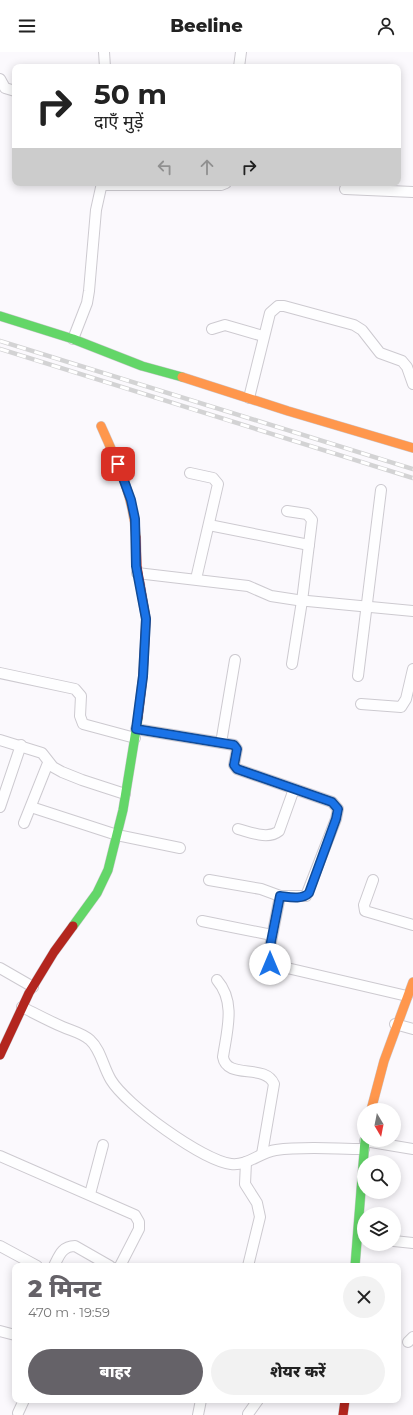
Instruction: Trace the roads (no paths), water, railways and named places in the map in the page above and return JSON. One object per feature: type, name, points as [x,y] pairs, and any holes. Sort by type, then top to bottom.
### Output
[{"type":"main road","points":[[0,316],[73,340],[142,366],[209,384],[348,430],[413,448]]},
{"type":"main road","points":[[0,1055],[33,986],[54,952],[97,893],[108,870],[117,835],[136,734],[146,634],[146,619],[138,574],[135,519],[131,500],[123,477],[101,426]]},
{"type":"main road","points":[[373,1103],[382,1065],[396,1024],[413,982]]},
{"type":"main road","points":[[362,1207],[365,1147]]},
{"type":"main road","points":[[355,1263],[357,1251]]},
{"type":"main road","points":[[343,1415],[345,1403]]},
{"type":"street","points":[[104,52],[105,64]]},
{"type":"street","points":[[239,64],[241,52]]},
{"type":"street","points":[[0,79],[5,88],[12,90]]},
{"type":"street","points":[[73,340],[89,291],[96,210],[102,186]]},
{"type":"street","points":[[345,189],[413,192]]},
{"type":"street","points":[[248,398],[270,313],[278,306],[284,306],[354,325],[362,330],[372,345],[380,353],[402,361],[407,367],[413,384]]},
{"type":"street","points":[[212,328],[224,325],[263,336]]},
{"type":"street","points":[[190,472],[213,478],[218,484],[196,579]]},
{"type":"street","points":[[358,676],[381,490]]},
{"type":"street","points":[[287,511],[310,516],[312,524],[292,664]]},
{"type":"street","points":[[209,525],[309,545]]},
{"type":"street","points":[[138,574],[196,579],[248,586],[271,596],[302,601],[413,611]]},
{"type":"street","points":[[221,743],[235,660]]},
{"type":"street","points":[[361,704],[401,707],[406,699],[413,669]]},
{"type":"street","points":[[0,673],[75,689],[81,696],[80,716],[83,724],[136,734],[221,743],[236,747],[237,752],[234,765],[237,769],[332,802],[338,809],[338,814],[309,893],[306,896],[280,896],[262,889],[209,880]]},
{"type":"street","points":[[0,740],[21,745],[42,753],[48,763],[62,772],[125,794]]},
{"type":"street","points":[[0,807],[21,745]]},
{"type":"street","points":[[24,823],[48,763]]},
{"type":"street","points":[[238,829],[268,836],[276,834],[279,831],[294,790]]},
{"type":"street","points":[[30,806],[117,835],[180,848]]},
{"type":"street","points":[[373,880],[364,905],[365,911],[413,925]]},
{"type":"street","points":[[280,896],[268,957],[270,964],[407,996]]},
{"type":"street","points":[[202,921],[272,935]]},
{"type":"street","points":[[0,968],[33,986]]},
{"type":"street","points":[[216,980],[225,992],[229,1009],[223,1057],[226,1066],[267,1075],[274,1084],[262,1154]]},
{"type":"street","points":[[22,1007],[46,1020],[81,1034],[89,1039],[95,1046],[111,1080],[125,1099],[138,1110],[180,1138],[218,1160],[236,1164],[246,1162],[262,1154],[277,1150],[357,1144]]},
{"type":"street","points":[[396,1024],[413,1029]]},
{"type":"street","points":[[90,1194],[103,1145]]},
{"type":"street","points":[[397,1147],[413,1149]]},
{"type":"street","points":[[0,1156],[90,1194],[135,1215],[139,1222],[139,1229],[122,1263]]},
{"type":"street","points":[[246,1162],[245,1184],[257,1203],[260,1218],[249,1263]]},
{"type":"street","points":[[401,1242],[413,1243]]},
{"type":"street","points":[[0,1246],[31,1263]]},
{"type":"street","points":[[56,1263],[62,1250],[69,1246],[75,1246],[105,1263]]},
{"type":"street","points":[[0,1331],[12,1334]]},
{"type":"street","points":[[18,1413],[23,1403]]},
{"type":"street","points":[[198,1415],[200,1403]]},
{"type":"street","points":[[248,1414],[256,1403]]},
{"type":"railway","points":[[0,341],[413,469]]},
{"type":"railway","points":[[0,349],[413,478]]}]
